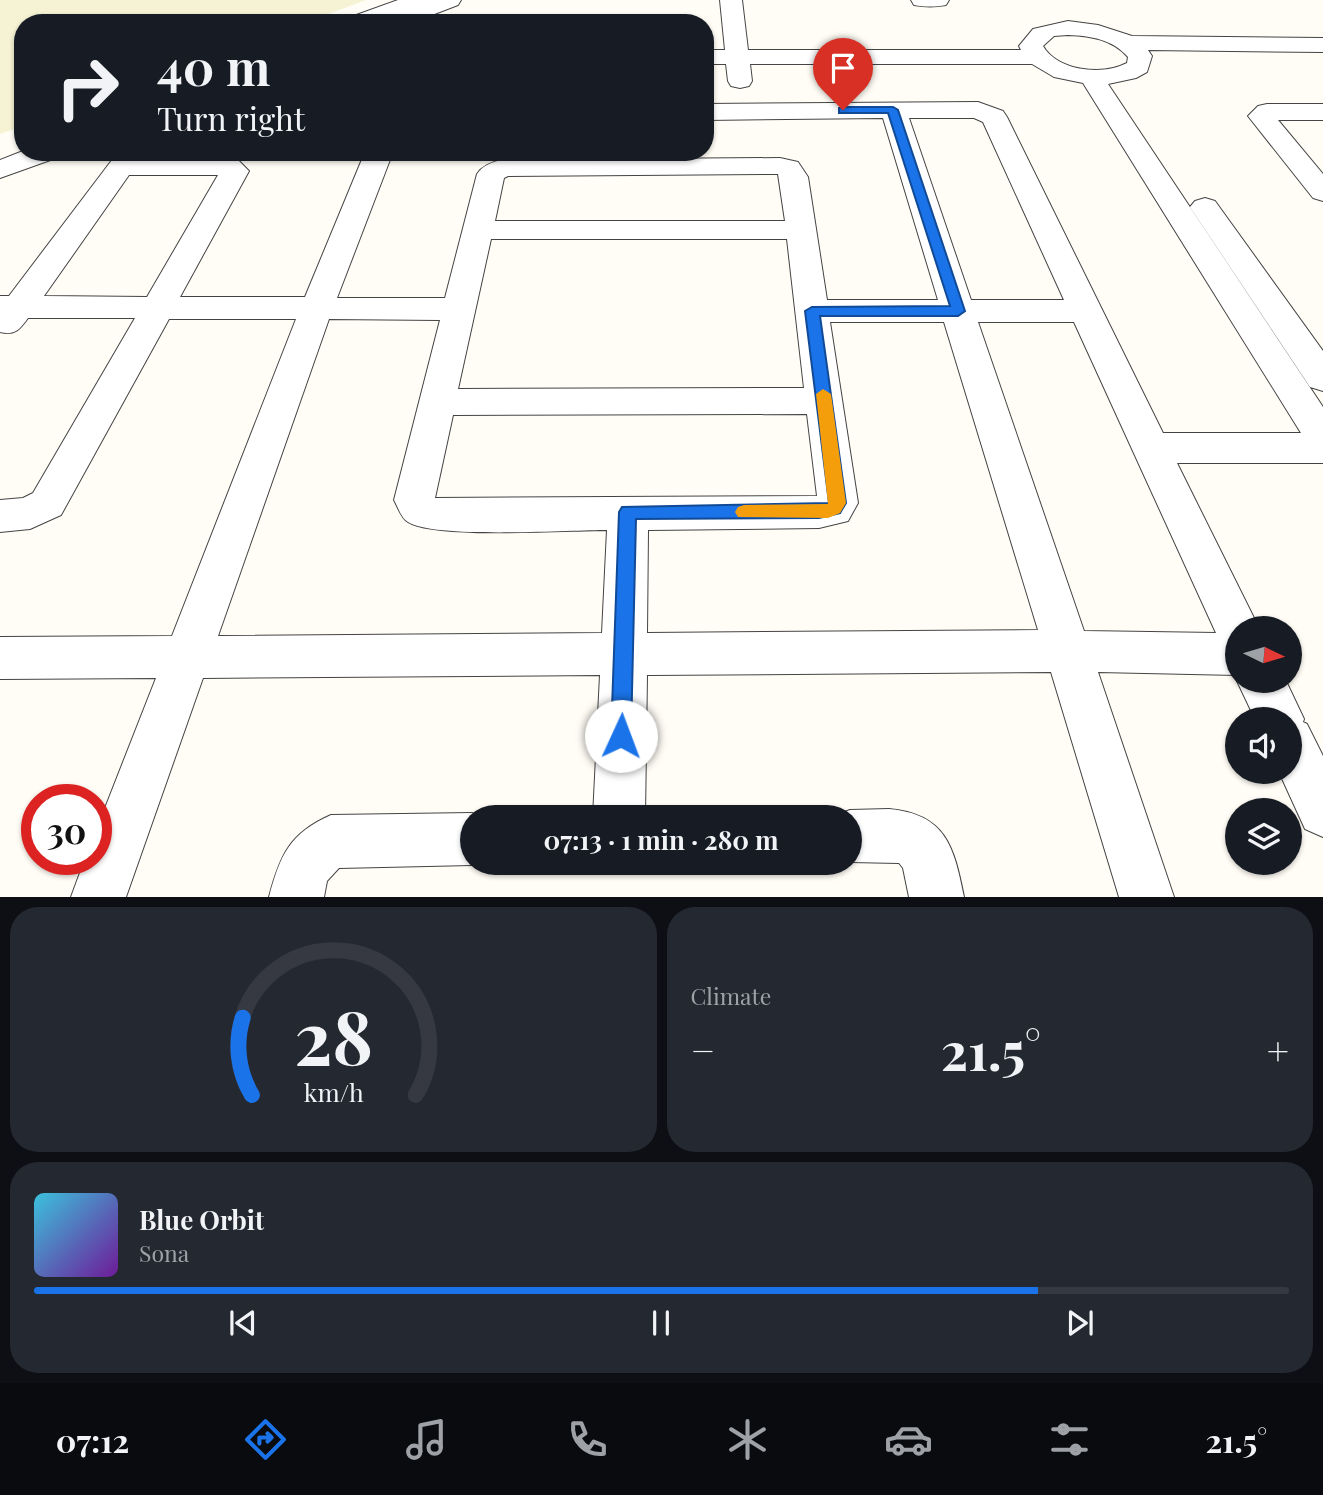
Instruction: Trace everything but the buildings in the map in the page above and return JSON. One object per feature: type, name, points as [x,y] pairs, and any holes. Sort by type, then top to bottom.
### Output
[{"type":"street","points":[[380,14],[418,0]]},
{"type":"street","points":[[413,14],[450,0]]},
{"type":"street","points":[[731,0],[743,111]]},
{"type":"street","points":[[922,0],[937,0]]},
{"type":"street","points":[[1035,51],[1041,33],[1063,19],[1106,34],[1134,50],[1323,56]]},
{"type":"street","points":[[1134,50],[1170,45],[1323,45]]},
{"type":"street","points":[[714,47],[737,51],[1035,51],[1055,68],[1103,77],[1138,67],[1134,50]]},
{"type":"street","points":[[714,55],[737,51]]},
{"type":"street","points":[[1103,77],[1323,378]]},
{"type":"street","points":[[1103,77],[1323,437]]},
{"type":"street","points":[[893,110],[1147,897]]},
{"type":"street","points":[[714,111],[978,110],[994,117],[1230,616]]},
{"type":"street","points":[[1323,112],[1267,112],[1261,116],[1314,171],[1323,192]]},
{"type":"street","points":[[0,170],[23,161]]},
{"type":"street","points":[[6,316],[126,161]]},
{"type":"street","points":[[0,516],[24,516],[47,504],[235,171],[229,167],[142,161]]},
{"type":"street","points":[[98,897],[316,310],[375,161]]},
{"type":"street","points":[[623,161],[495,170],[491,174],[480,230],[414,500],[418,509],[428,514],[441,515],[819,512],[834,509],[838,503],[793,172],[780,166],[661,161]]},
{"type":"street","points":[[480,230],[801,230]]},
{"type":"street","points":[[6,316],[158,308],[460,309]]},
{"type":"street","points":[[812,311],[1087,311]]},
{"type":"street","points":[[439,402],[824,401]]},
{"type":"street","points":[[1152,448],[1323,448]]},
{"type":"street","points":[[619,805],[628,512]]},
{"type":"street","points":[[0,658],[186,659],[1068,651],[1225,654]]},
{"type":"street","points":[[1302,766],[1323,811]]},
{"type":"street","points":[[862,836],[908,836],[919,842],[931,863],[937,897]]},
{"type":"street","points":[[296,897],[303,867],[315,852],[331,842],[460,839]]},
{"type":"shaded area","points":[[0,0],[366,0],[328,14],[14,14],[14,129],[0,134]]},
{"type":"slow traffic","points":[[744,512],[828,512],[834,509],[838,503],[823,394]]},
{"type":"route","points":[[621,736],[628,512],[828,512],[834,509],[838,503],[812,311],[958,311],[893,110],[843,110]]}]
